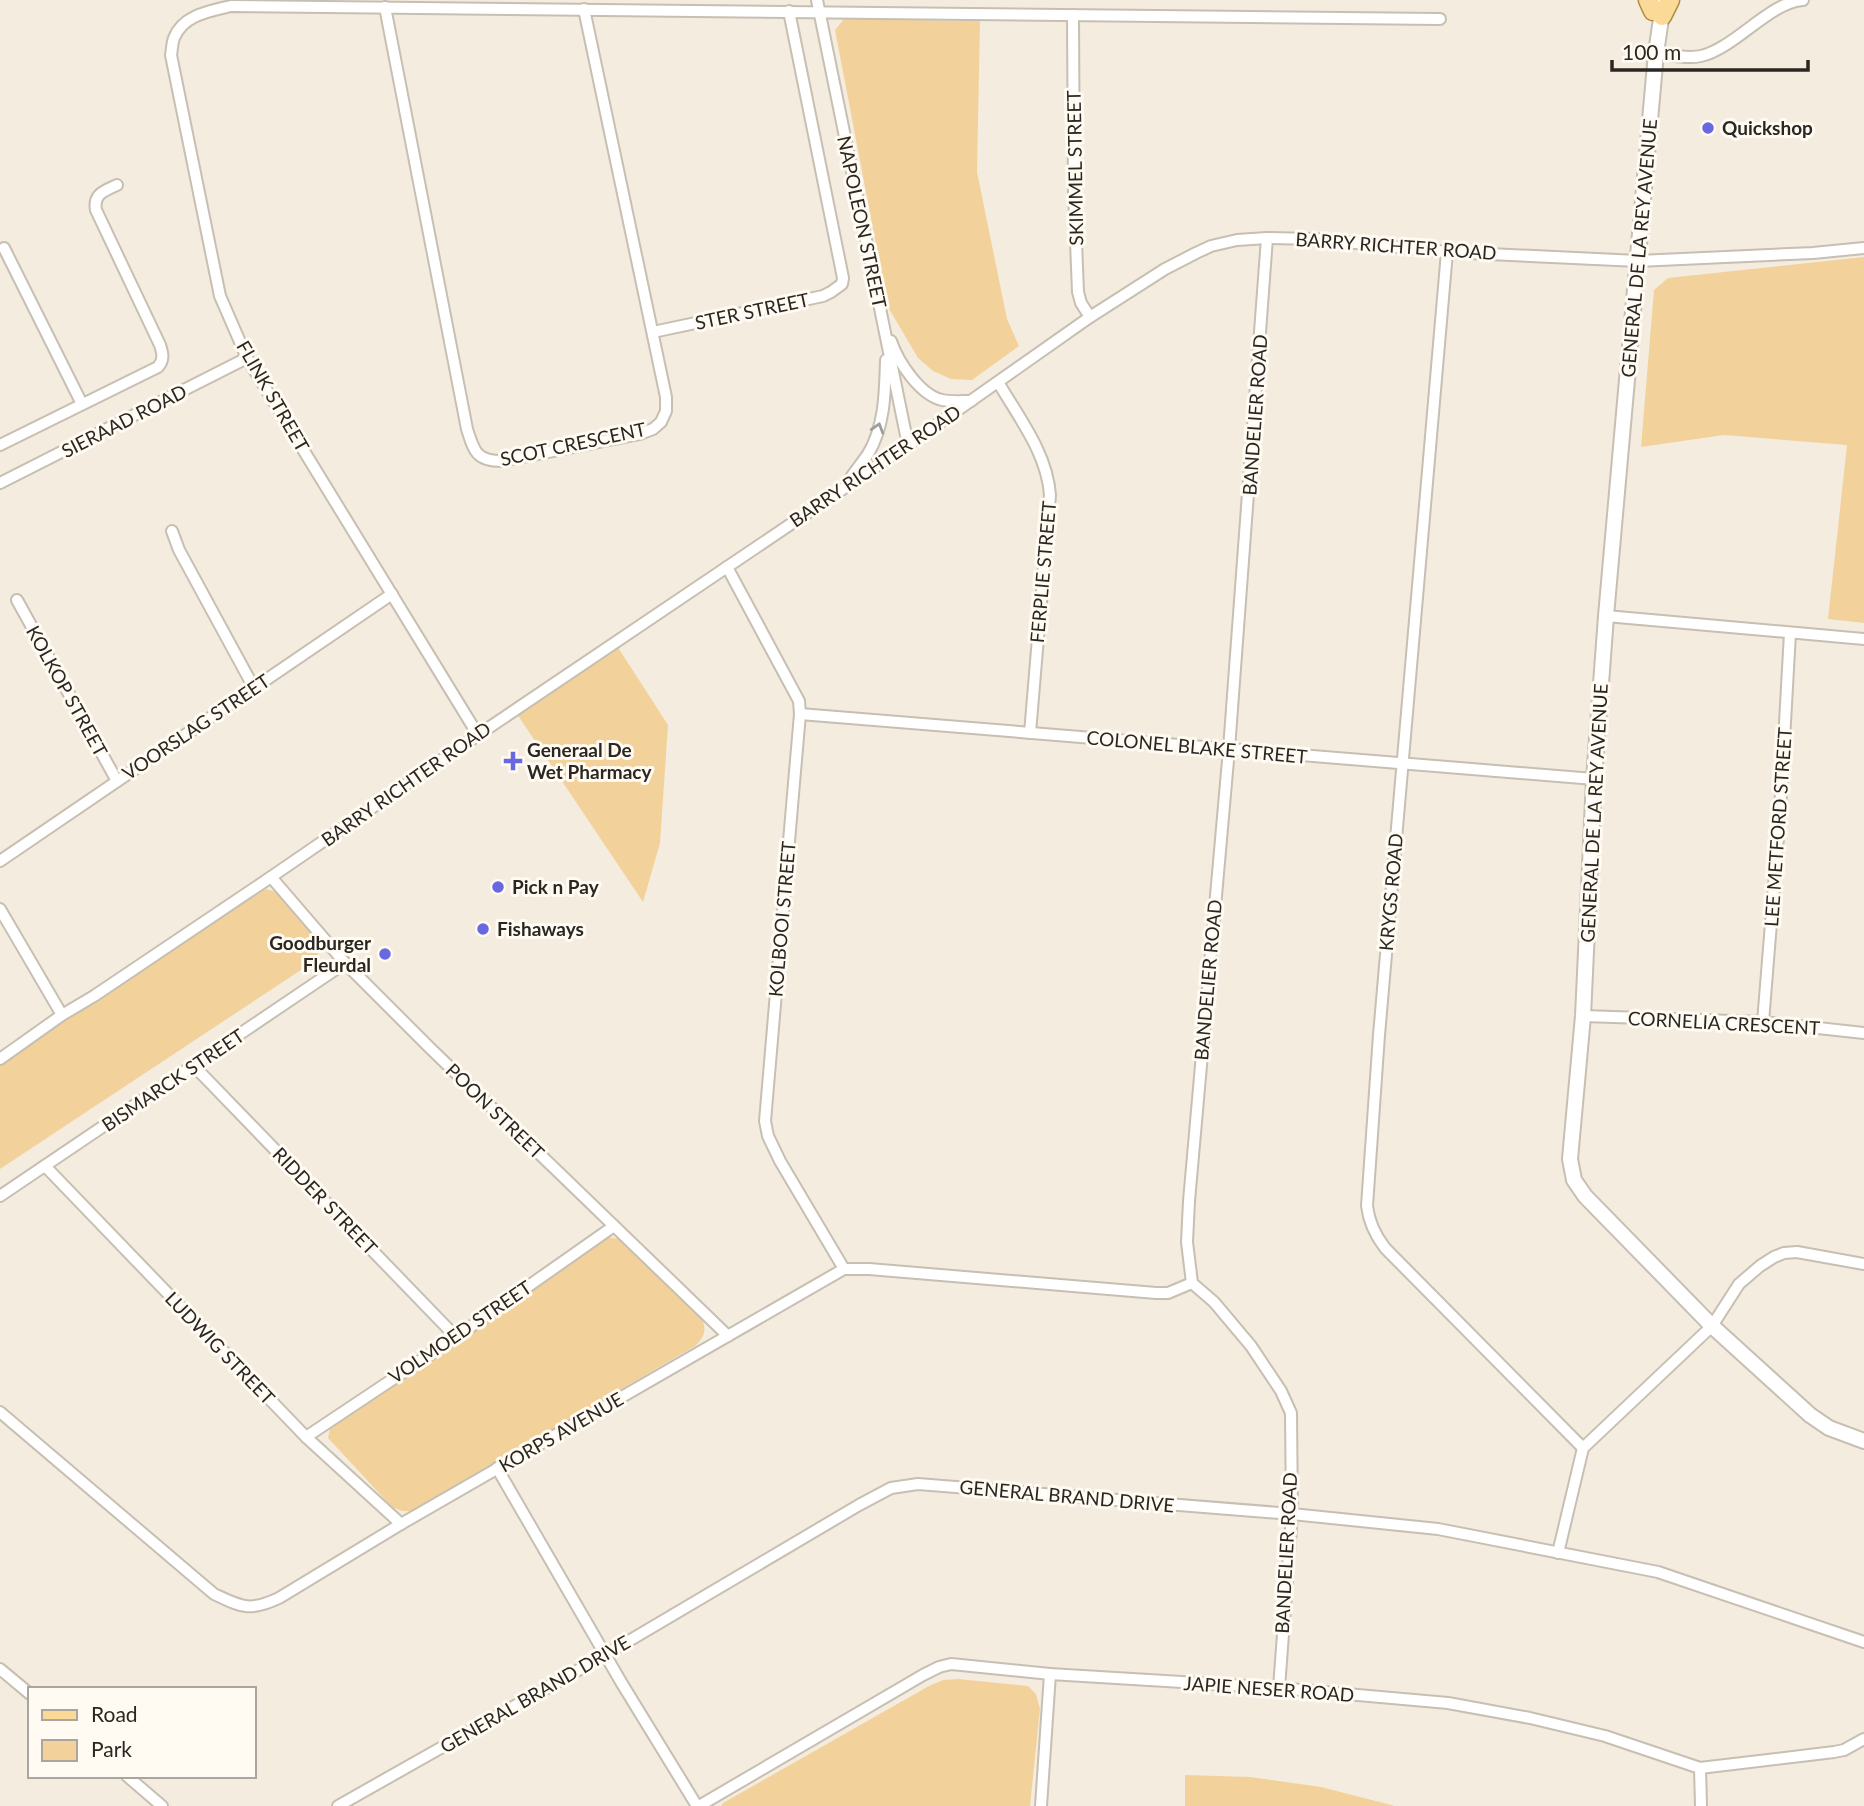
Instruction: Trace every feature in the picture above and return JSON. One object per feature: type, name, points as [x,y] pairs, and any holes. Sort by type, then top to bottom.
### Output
[{"type":"street","points":[[1657,53],[1701,56],[1734,40],[1783,6],[1802,0]]},
{"type":"street","name":"GENERAL DE LA REY AVENUE","points":[[1658,5],[1657,53],[1606,616],[1594,779],[1583,1016],[1570,1159],[1574,1180],[1585,1196],[1712,1326],[1810,1415],[1829,1428],[1864,1441]]},
{"type":"street","name":"FLINK STREET","points":[[385,7],[231,6],[201,13],[185,22],[174,37],[171,55],[220,296],[247,358],[478,734]]},
{"type":"street","points":[[385,7],[789,11],[818,6],[1073,15],[1440,19]]},
{"type":"street","name":"NAPOLEON STREET","points":[[818,6],[908,445]]},
{"type":"street","name":"SCOT CRESCENT","points":[[385,7],[467,429],[472,446],[479,456],[489,461],[502,461],[640,434],[653,429],[661,422],[666,411],[666,397],[653,332],[583,9]]},
{"type":"street","name":"NAPOLEON STREET","points":[[789,11],[843,278]]},
{"type":"street","name":"SKIMMEL STREET","points":[[1073,15],[1077,292],[1090,317]]},
{"type":"street","points":[[0,445],[158,367],[163,357],[160,345],[96,210],[96,198],[100,192],[117,185]]},
{"type":"street","name":"BANDELIER ROAD","points":[[1267,238],[1229,749],[1187,1242],[1192,1283],[1219,1307],[1251,1346],[1289,1405],[1292,1422],[1292,1514],[1279,1689]]},
{"type":"street","name":"BARRY RICHTER ROAD","points":[[0,1059],[908,445],[1090,317],[1165,269],[1211,246],[1237,240],[1315,239],[1447,252],[1639,261],[1864,248]]},
{"type":"street","points":[[4,248],[82,404]]},
{"type":"street","name":"KRYGS ROAD","points":[[1447,252],[1379,1035],[1368,1217],[1377,1237],[1390,1254],[1583,1448]]},
{"type":"street","name":"STER STREET","points":[[653,332],[823,296],[842,284],[843,278]]},
{"type":"street","points":[[881,316],[893,348],[922,389],[943,401],[971,401]]},
{"type":"street","points":[[844,487],[869,453],[876,438],[882,418],[887,344]]},
{"type":"street","name":"SIERAAD ROAD","points":[[0,484],[247,358]]},
{"type":"street","name":"FERPLIE STREET","points":[[998,383],[1040,454],[1049,479],[1050,495],[1030,733]]},
{"type":"street","points":[[172,531],[179,550],[254,688]]},
{"type":"street","name":"KOLBOOI STREET","points":[[727,566],[795,692],[800,714],[765,1121],[768,1136],[780,1161],[844,1269]]},
{"type":"street","name":"VOORSLAG STREET","points":[[0,861],[392,594]]},
{"type":"street","name":"KOLKOP STREET","points":[[17,600],[117,782]]},
{"type":"street","points":[[1606,616],[1864,639]]},
{"type":"street","name":"LEE METFORD STREET","points":[[1763,1022],[1780,812],[1790,633]]},
{"type":"street","name":"COLONEL BLAKE STREET","points":[[800,714],[1594,779]]},
{"type":"street","name":"POON STREET","points":[[271,877],[345,962],[431,1049],[728,1336]]},
{"type":"street","points":[[0,909],[62,1015]]},
{"type":"street","name":"BISMARCK STREET","points":[[0,1196],[345,962]]},
{"type":"street","name":"CORNELIA CRESCENT","points":[[1583,1016],[1763,1022],[1864,1033]]},
{"type":"street","name":"RIDDER STREET","points":[[194,1066],[456,1337]]},
{"type":"street","name":"LUDWIG STREET","points":[[45,1166],[306,1437],[401,1524]]},
{"type":"street","name":"VOLMOED STREET","points":[[306,1437],[456,1337],[614,1226]]},
{"type":"street","points":[[1558,1553],[1583,1448],[1712,1326],[1739,1284],[1760,1266],[1784,1253],[1797,1252],[1864,1264]]},
{"type":"street","points":[[844,1269],[1156,1293],[1168,1293],[1192,1283]]},
{"type":"street","name":"KORPS AVENUE","points":[[0,1412],[214,1594],[239,1605],[263,1605],[844,1269]]},
{"type":"street","points":[[497,1468],[605,1655],[698,1806]]},
{"type":"street","name":"GENERAL BRAND DRIVE","points":[[338,1806],[605,1655],[859,1504],[891,1488],[918,1484],[1292,1514],[1438,1530],[1658,1572],[1864,1642]]},
{"type":"street","name":"JAPIE NESER ROAD","points":[[698,1806],[939,1667],[951,1664],[1050,1674],[1448,1703],[1492,1710],[1605,1736],[1700,1768],[1834,1752],[1844,1750],[1864,1739]]},
{"type":"street","points":[[0,1669],[28,1692]]},
{"type":"street","points":[[1041,1806],[1050,1674]]},
{"type":"street","points":[[1700,1768],[1701,1806]]},
{"type":"street","points":[[129,1778],[162,1806]]},
{"type":"green space","points":[[844,19],[980,21],[977,172],[1007,319],[1019,346],[972,380],[951,379],[933,371],[918,358],[888,307],[835,30]]},
{"type":"green space","points":[[1864,257],[1864,623],[1828,619],[1847,445],[1724,435],[1641,447],[1654,290],[1668,278]]},
{"type":"green space","points":[[617,646],[668,725],[660,843],[643,902],[517,714]]},
{"type":"green space","points":[[256,890],[276,892],[322,942],[316,960],[0,1169],[0,1058]]},
{"type":"green space","points":[[607,1237],[619,1239],[702,1319],[704,1334],[701,1340],[695,1346],[411,1511],[392,1507],[328,1438],[331,1424]]},
{"type":"green space","points":[[943,1680],[1028,1686],[1036,1694],[1040,1709],[1030,1806],[721,1806],[929,1686]]},
{"type":"green space","points":[[1185,1775],[1250,1777],[1321,1787],[1395,1806],[1185,1806]]},
{"type":"place","name":"Quickshop","points":[[1708,128]]},
{"type":"place","name":"Generaal De Wet Pharmacy","points":[[513,761]]},
{"type":"place","name":"Pick n Pay","points":[[498,887]]},
{"type":"place","name":"Fishaways","points":[[483,929]]},
{"type":"place","name":"Goodburger Fleurdal","points":[[385,954]]}]
